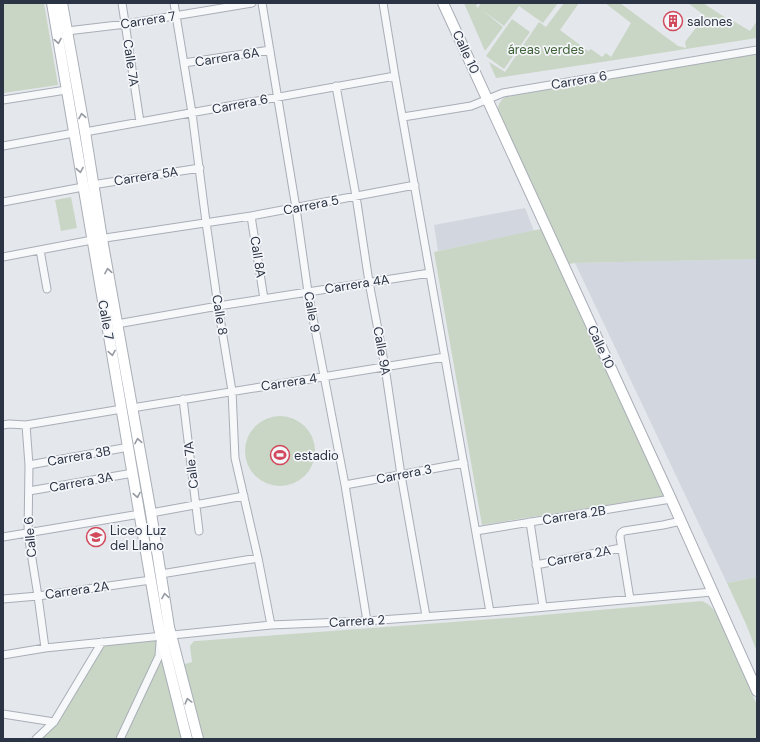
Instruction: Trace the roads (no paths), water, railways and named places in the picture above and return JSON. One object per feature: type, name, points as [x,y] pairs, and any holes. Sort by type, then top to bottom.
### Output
[{"type":"main road","name":"Calle 7","points":[[52,3],[74,133],[88,186],[122,409],[151,580],[166,636]]},
{"type":"main road","name":"Calle 7","points":[[62,3],[85,132],[88,186]]},
{"type":"main road","name":"Calle 10","points":[[443,3],[671,499],[757,691]]},
{"type":"main road","name":"Calle 7","points":[[97,240],[117,324],[151,513],[161,574],[166,636]]},
{"type":"main road","points":[[166,636],[187,739]]},
{"type":"main road","points":[[166,636],[198,739]]},
{"type":"street","name":"Calle 7A","points":[[122,3],[140,122]]},
{"type":"street","name":"Calle 8","points":[[174,3],[192,114],[218,306],[232,391],[235,458],[258,558],[271,625]]},
{"type":"street","name":"Carrera 7","points":[[67,31],[126,24],[252,3]]},
{"type":"street","name":"Calle 9","points":[[262,3],[296,208],[308,292],[345,485],[367,621]]},
{"type":"street","points":[[384,3],[395,76],[490,612]]},
{"type":"street","name":"Carrera 6A","points":[[184,63],[270,50]]},
{"type":"street","name":"Carrera 6","points":[[403,117],[471,106],[503,92],[757,50]]},
{"type":"street","name":"Carrera 6","points":[[85,132],[192,114],[395,76]]},
{"type":"street","name":"Calle 9A","points":[[336,86],[356,196],[369,282],[385,367],[401,475],[426,616]]},
{"type":"street","points":[[3,100],[66,90]]},
{"type":"street","points":[[3,146],[74,133]]},
{"type":"street","name":"Carrera 5A","points":[[3,202],[88,186],[200,168]]},
{"type":"street","name":"Carrera 5","points":[[206,222],[251,216],[415,185]]},
{"type":"street","name":"Call 8A","points":[[251,216],[264,299]]},
{"type":"street","points":[[3,257],[206,222]]},
{"type":"street","points":[[40,250],[47,289]]},
{"type":"street","name":"Carrera 4A","points":[[117,324],[218,306],[430,273]]},
{"type":"street","name":"Carrera 4","points":[[132,408],[445,357]]},
{"type":"street","name":"Calle 7A","points":[[183,399],[199,531]]},
{"type":"street","points":[[3,425],[26,425],[122,409]]},
{"type":"street","name":"Calle 6","points":[[26,425],[29,465],[28,534],[45,648]]},
{"type":"street","name":"Carrera 3B","points":[[29,465],[129,447]]},
{"type":"street","name":"Carrera 3","points":[[345,485],[464,463]]},
{"type":"street","name":"Carrera 3A","points":[[29,491],[133,473]]},
{"type":"street","points":[[151,513],[244,496]]},
{"type":"street","name":"Carrera 2B","points":[[476,531],[671,499]]},
{"type":"street","points":[[3,537],[140,514]]},
{"type":"street","points":[[630,600],[621,548],[620,537],[622,533],[624,531],[681,521]]},
{"type":"street","points":[[530,522],[543,607]]},
{"type":"street","name":"Carrera 2A","points":[[536,565],[621,548]]},
{"type":"street","points":[[161,574],[258,558]]},
{"type":"street","name":"Carrera 2A","points":[[3,599],[38,596],[151,580]]},
{"type":"street","name":"Carrera 2","points":[[3,655],[45,648],[271,625],[367,621],[490,612],[712,592]]},
{"type":"street","points":[[120,739],[166,636]]},
{"type":"street","points":[[36,739],[54,722],[102,642]]},
{"type":"street","points":[[3,714],[54,722]]},
{"type":"place","name":"salones","points":[[673,21]]},
{"type":"place","name":"estadio","points":[[280,455]]},
{"type":"place","name":"Liceo Luz del Llano","points":[[96,537]]},
{"type":"park label","name":"áreas verdes","points":[[546,49]]}]
